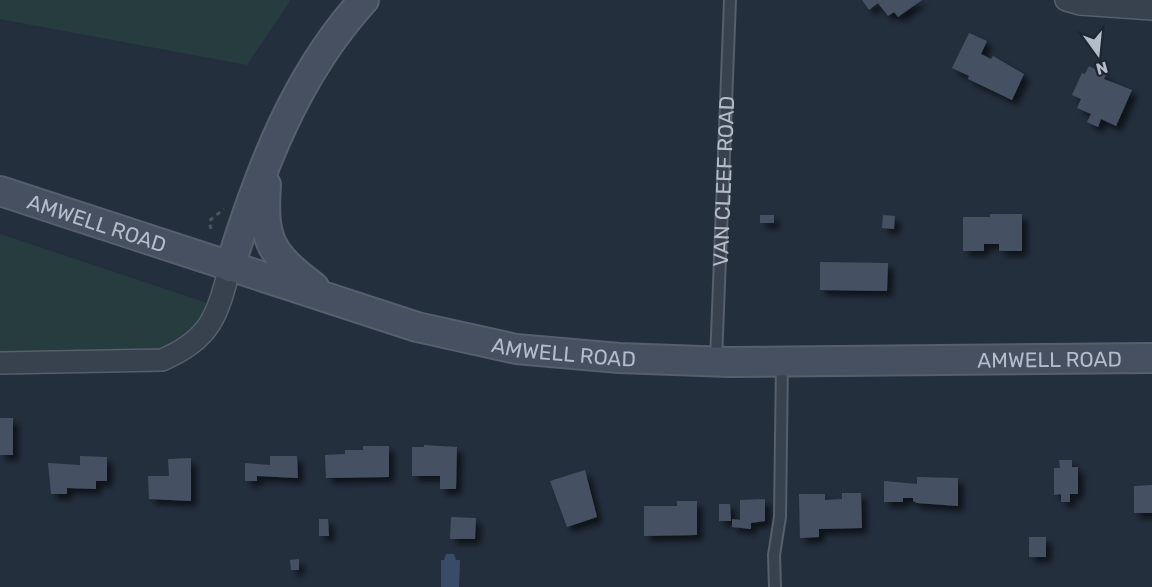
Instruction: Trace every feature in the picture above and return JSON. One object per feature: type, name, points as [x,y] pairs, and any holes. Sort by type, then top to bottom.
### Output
[{"type":"main road","points":[[230,267],[268,162],[303,84],[338,29],[364,0]]},
{"type":"main road","points":[[268,162],[265,201],[272,246],[284,264],[330,299]]},
{"type":"main road","name":"AMWELL ROAD","points":[[0,191],[417,327],[516,349],[619,358],[716,362],[1152,358]]},
{"type":"street","points":[[1066,0],[1080,4],[1152,9]]},
{"type":"street","points":[[0,363],[162,360],[186,350],[202,337],[213,323],[230,267]]},
{"type":"lane","name":"VAN CLEEF ROAD","points":[[716,362],[730,0]]},
{"type":"lane","points":[[775,587],[774,555],[781,495],[782,362]]},
{"type":"green space","points":[[0,0],[290,1],[247,65],[0,19]]},
{"type":"green space","points":[[0,234],[213,305],[191,340],[126,360],[0,361]]},
{"type":"water","points":[[446,554],[454,554],[456,560],[460,560],[459,587],[441,587],[441,560],[444,560]]},
{"type":"building","points":[[862,0],[922,0],[898,17],[894,12],[888,16],[878,3],[869,10]]},
{"type":"building","points":[[969,33],[987,41],[981,54],[991,59],[993,56],[1024,74],[1012,100],[968,79],[969,76],[952,68]]},
{"type":"building","points":[[1089,66],[1106,75],[1104,79],[1132,90],[1116,126],[1101,119],[1098,127],[1087,122],[1091,114],[1077,108],[1081,99],[1072,95],[1082,73],[1085,74]]},
{"type":"building","points":[[990,214],[1022,214],[1022,251],[999,251],[999,244],[984,244],[984,251],[963,251],[963,217],[990,217]]},
{"type":"building","points":[[760,215],[774,215],[774,223],[760,223]]},
{"type":"building","points":[[883,215],[895,216],[894,229],[882,228]]},
{"type":"building","points":[[820,262],[888,263],[887,291],[820,290]]},
{"type":"building","points":[[0,418],[13,418],[13,455],[0,455]]},
{"type":"building","points":[[424,445],[457,447],[456,489],[440,489],[440,476],[412,476],[412,447],[424,447]]},
{"type":"building","points":[[363,446],[389,446],[389,477],[326,478],[325,455],[345,454],[345,450],[363,450]]},
{"type":"building","points":[[80,456],[107,457],[107,481],[96,481],[96,489],[67,488],[67,494],[51,494],[48,463],[80,465]]},
{"type":"building","points":[[270,456],[297,456],[298,478],[257,476],[257,481],[245,481],[245,463],[270,465]]},
{"type":"building","points":[[191,458],[191,501],[149,499],[148,476],[169,476],[168,459]]},
{"type":"building","points":[[1059,460],[1072,460],[1072,467],[1078,467],[1078,494],[1070,494],[1070,502],[1061,502],[1061,494],[1054,495],[1054,468],[1060,468]]},
{"type":"building","points":[[585,470],[597,517],[567,527],[550,481]]},
{"type":"building","points":[[917,477],[958,478],[958,506],[917,503],[913,501],[913,498],[903,498],[903,502],[884,502],[884,481],[917,484]]},
{"type":"building","points":[[1152,485],[1152,513],[1134,513],[1134,486]]},
{"type":"building","points":[[842,493],[861,493],[862,528],[819,529],[819,537],[800,538],[799,494],[825,494],[825,500],[842,499]]},
{"type":"building","points":[[765,499],[765,521],[751,523],[751,529],[732,527],[732,519],[740,520],[740,500]]},
{"type":"building","points":[[677,501],[697,501],[697,535],[644,536],[644,506],[677,506]]},
{"type":"building","points":[[719,504],[730,504],[731,521],[719,521]]},
{"type":"building","points":[[451,517],[476,518],[475,539],[450,539]]},
{"type":"building","points":[[319,519],[328,519],[329,536],[319,536]]},
{"type":"building","points":[[1029,537],[1046,537],[1046,557],[1029,557]]},
{"type":"building","points":[[299,559],[299,570],[291,570],[290,560]]}]
